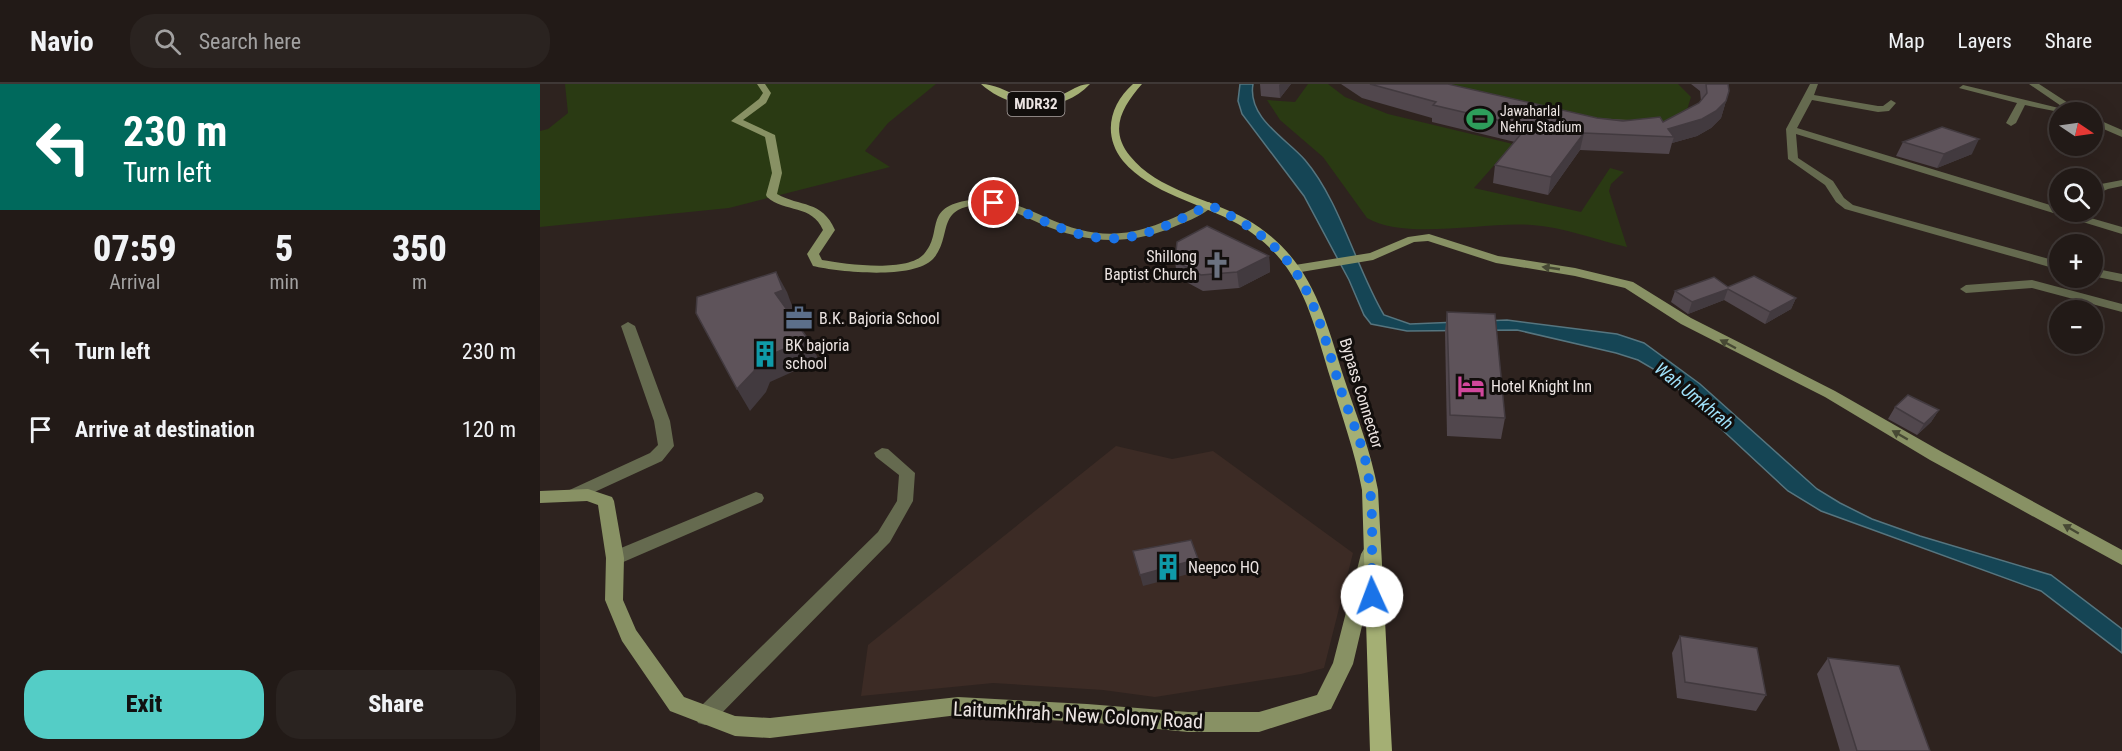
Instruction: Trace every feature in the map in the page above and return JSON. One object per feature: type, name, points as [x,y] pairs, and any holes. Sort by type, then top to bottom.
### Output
[{"type":"main road","name":"MDR32","points":[[985,84],[1022,103],[1039,104],[1068,97],[1086,84]]},
{"type":"main road","name":"Bypass Connector","points":[[1138,84],[1125,96],[1116,113],[1116,139],[1122,154],[1134,167],[1154,179],[1243,222],[1295,269],[1307,288],[1324,330],[1366,466],[1372,514],[1371,551],[1381,751]]},
{"type":"street","points":[[761,84],[767,93],[763,101],[736,121],[770,135],[777,173],[771,195],[774,198],[813,210],[827,224],[829,230],[813,254],[817,262],[902,268],[916,265],[929,256],[944,215],[957,207],[970,203],[989,202],[1008,206],[1077,233],[1116,238],[1151,233],[1209,205]]},
{"type":"street","points":[[1814,84],[1810,97],[1793,121],[1791,129],[1793,159],[1829,183],[1840,200],[1849,207],[2049,263]]},
{"type":"street","points":[[2033,84],[2061,102]]},
{"type":"street","points":[[1963,88],[2049,108]]},
{"type":"street","points":[[1810,97],[1878,109],[1886,109],[1891,103]]},
{"type":"street","points":[[2011,123],[2022,102]]},
{"type":"street","points":[[2103,125],[2122,134]]},
{"type":"street","points":[[1791,129],[2049,206]]},
{"type":"street","points":[[2103,187],[2122,183]]},
{"type":"street","points":[[2097,222],[2122,231]]},
{"type":"street","points":[[1295,269],[1361,258],[1384,252],[1412,239],[1429,237],[1496,259],[1575,272],[1629,285],[1686,321],[1830,394],[1936,456],[2122,558]]},
{"type":"street","points":[[2103,274],[2122,278]]},
{"type":"street","points":[[1966,289],[2032,284],[2122,308]]},
{"type":"street","points":[[569,497],[656,457],[666,446],[662,421],[628,326]]},
{"type":"street","points":[[705,716],[884,537],[905,501],[907,473],[882,453]]},
{"type":"street","name":"Laitumkhrah - New Colony Road","points":[[540,497],[588,495],[606,501],[615,558],[614,600],[628,635],[677,704],[735,726],[770,728],[958,706],[1087,713],[1188,722],[1259,722],[1282,716],[1324,702],[1333,688],[1343,664],[1371,551]]},
{"type":"street","points":[[615,558],[756,498]]},
{"type":"shaded area","name":"Neepco HQ","points":[[1116,446],[1172,459],[1213,451],[1353,553],[1324,668],[1301,674],[1155,697],[1103,690],[993,683],[861,696],[868,645]]},
{"type":"green space","points":[[565,84],[936,84],[888,123],[865,151],[890,167],[729,208],[540,227],[540,131],[548,129],[568,113]]},
{"type":"green space","points":[[1308,84],[1328,84],[1345,97],[1388,114],[1513,144],[1474,188],[1581,212],[1610,168],[1624,172],[1611,184],[1609,191],[1627,247],[1544,226],[1513,224],[1425,229],[1384,225],[1367,218],[1323,157],[1280,120],[1267,100],[1295,102]]},
{"type":"green space","points":[[1408,84],[1678,84],[1691,97],[1687,110],[1661,125],[1638,129]]},
{"type":"water","name":"Wah Umkhrah","points":[[1240,84],[1253,84],[1256,107],[1262,117],[1305,160],[1317,177],[1338,215],[1384,315],[1410,324],[1507,320],[1617,334],[1644,343],[1700,384],[1817,489],[1872,519],[1920,536],[2051,575],[2122,629],[2122,653],[2041,591],[1821,511],[1788,491],[1662,374],[1638,360],[1517,330],[1407,331],[1371,324],[1364,315],[1349,280],[1304,196],[1242,114],[1238,101]]},
{"type":"building","points":[[1370,84],[1448,84],[1597,118],[1623,121],[1660,117],[1663,122],[1699,103],[1707,93],[1706,84],[1728,84],[1729,91],[1726,101],[1716,111],[1702,119],[1668,129],[1674,137],[1584,133],[1551,177],[1495,165],[1527,127],[1433,105],[1436,102]]},
{"type":"building","points":[[1942,127],[1979,139],[1944,154],[1903,142]]},
{"type":"building","points":[[1207,226],[1269,256],[1237,272],[1201,275],[1175,261],[1177,242]]},
{"type":"building","points":[[776,272],[783,290],[775,293],[808,339],[758,360],[754,371],[737,389],[696,313],[697,297]]},
{"type":"building","points":[[1754,276],[1796,298],[1770,312],[1728,289],[1692,302],[1675,291],[1714,277],[1728,287]]},
{"type":"building","name":"Hotel Knight Inn","points":[[1447,312],[1495,314],[1505,418],[1450,415]]},
{"type":"building","points":[[1908,395],[1939,410],[1924,424],[1895,407]]},
{"type":"building","points":[[1191,540],[1198,559],[1140,575],[1133,551]]},
{"type":"building","points":[[1680,636],[1757,648],[1766,695],[1685,682]]},
{"type":"building","points":[[1828,658],[1899,666],[1930,751],[1857,751]]},
{"type":"place","name":"Jawaharlal Nehru Stadium","points":[[1480,119]]},
{"type":"place","name":"Shillong Baptist Church","points":[[1217,265]]},
{"type":"place","name":"B.K. Bajoria School","points":[[799,318]]},
{"type":"place","name":"BK bajoria school","points":[[765,354]]},
{"type":"place","name":"Hotel Knight Inn","points":[[1471,386]]},
{"type":"place","name":"Neepco HQ","points":[[1168,567]]},
{"type":"route","points":[[994,203],[1020,210],[1077,233],[1116,238],[1138,237],[1151,233],[1209,205],[1256,231],[1295,269],[1307,288],[1324,330],[1366,466],[1372,514],[1372,596]]}]
